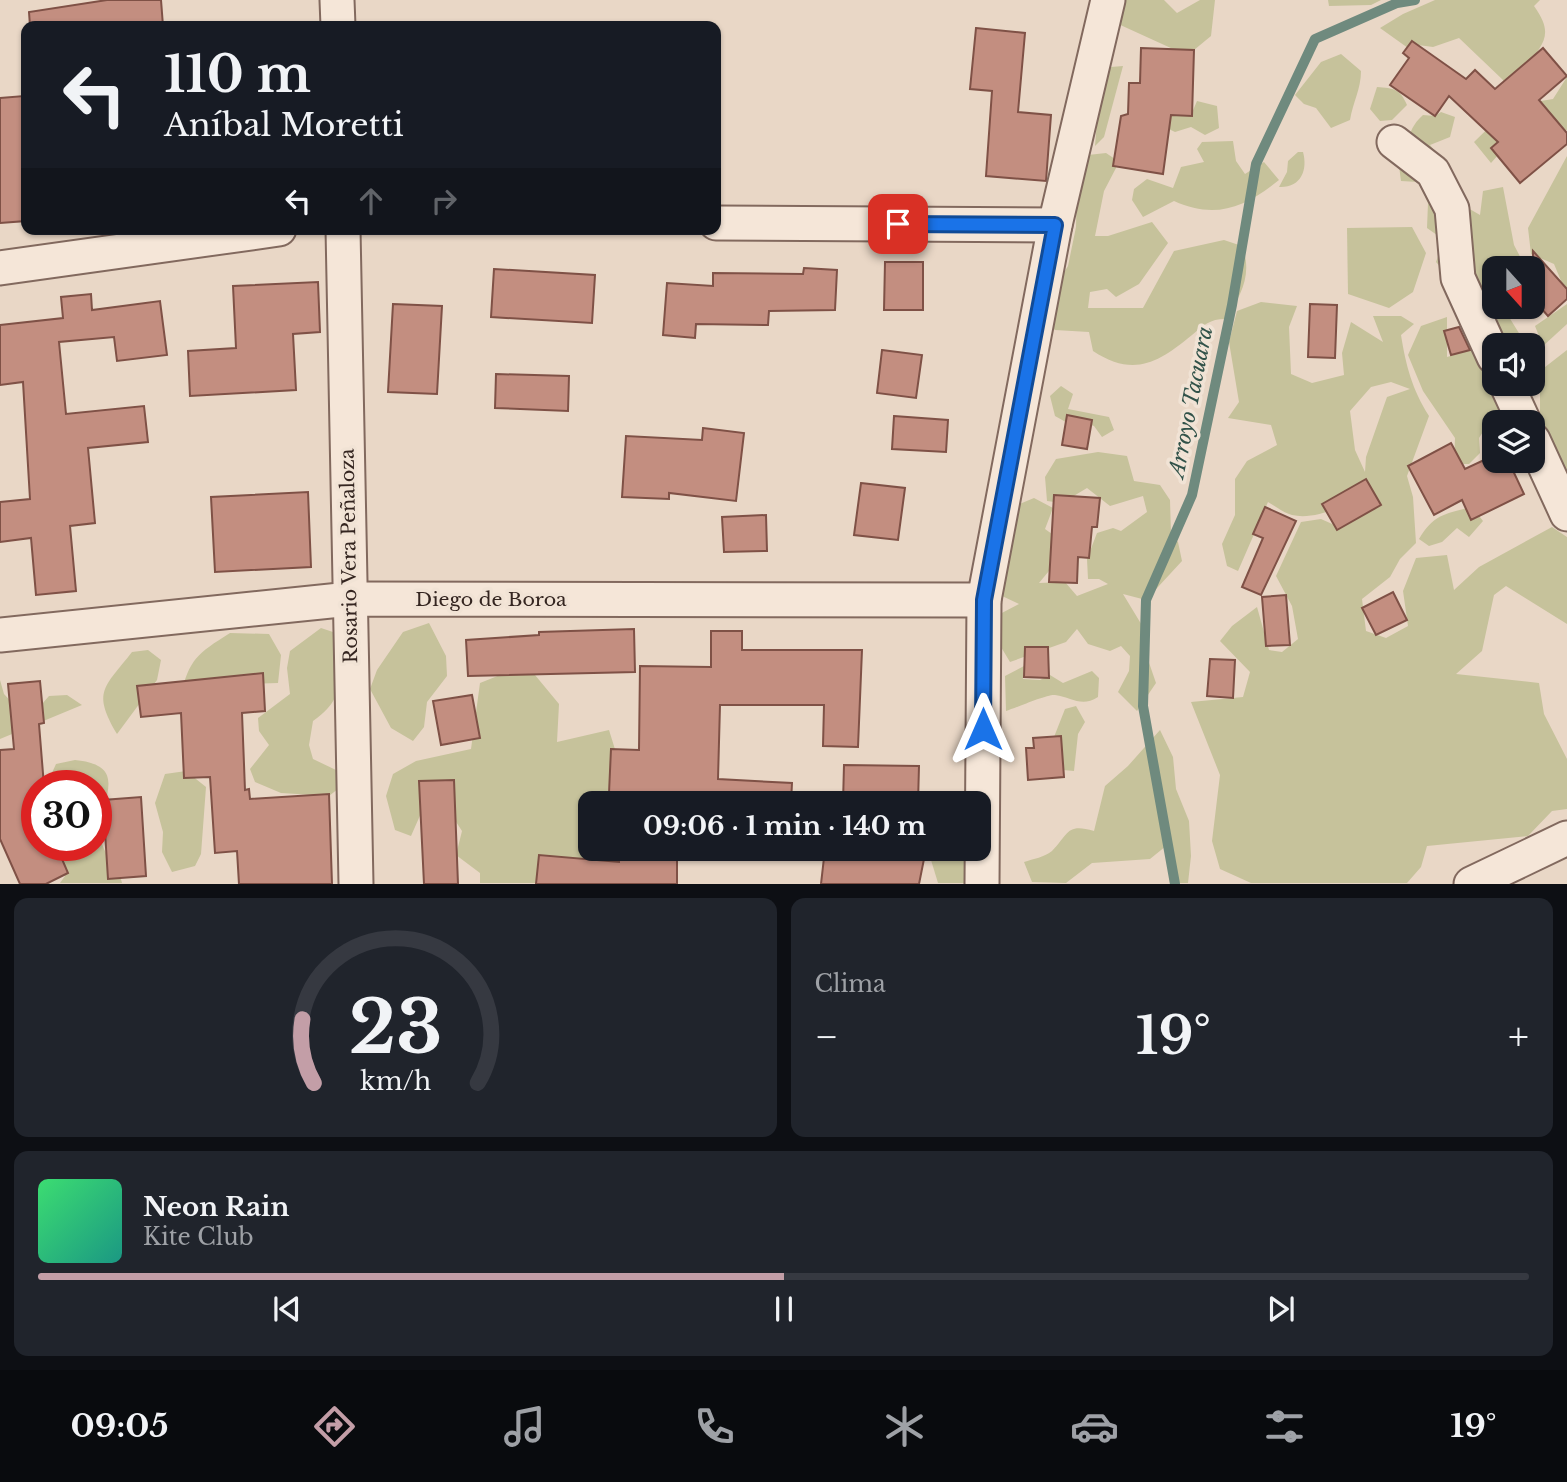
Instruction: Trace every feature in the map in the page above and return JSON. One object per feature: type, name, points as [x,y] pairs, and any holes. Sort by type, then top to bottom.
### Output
[{"type":"street","points":[[337,0],[338,21]]},
{"type":"street","points":[[982,884],[984,600],[1055,225],[1108,0]]},
{"type":"street","points":[[1394,142],[1433,172],[1452,209],[1458,278],[1483,333]]},
{"type":"street","points":[[721,223],[1055,225]]},
{"type":"street","points":[[0,268],[236,235]]},
{"type":"street","name":"Rosario Vera Peñaloza","points":[[343,235],[356,884]]},
{"type":"street","points":[[1545,466],[1567,514]]},
{"type":"street","name":"Diego de Boroa","points":[[0,635],[350,599],[984,600]]},
{"type":"street","points":[[1471,884],[1567,838]]},
{"type":"shaded area","points":[[1120,0],[1164,0],[1177,13],[1200,0],[1215,0],[1211,36],[1194,50],[1173,49],[1116,23]]},
{"type":"shaded area","points":[[1328,0],[1381,0],[1371,5],[1329,6]]},
{"type":"shaded area","points":[[1435,0],[1540,0],[1534,6],[1544,25],[1544,39],[1525,68],[1535,102],[1553,99],[1567,77],[1567,130],[1516,135],[1491,163],[1474,142],[1514,103],[1503,80],[1459,38],[1433,47],[1418,45],[1408,48],[1380,28]]},
{"type":"shaded area","points":[[1341,54],[1361,71],[1361,78],[1350,120],[1331,128],[1316,108],[1304,104],[1295,95],[1321,62]]},
{"type":"shaded area","points":[[1123,66],[1104,137],[1095,146],[1101,72],[1111,67]]},
{"type":"shaded area","points":[[1377,87],[1396,90],[1407,105],[1392,120],[1380,121],[1370,109]]},
{"type":"shaded area","points":[[1197,101],[1217,106],[1219,128],[1205,135],[1191,127],[1175,132],[1150,120],[1151,102],[1191,115]]},
{"type":"shaded area","points":[[1441,112],[1455,117],[1450,137],[1430,145],[1449,170],[1461,204],[1480,215],[1483,191],[1503,187],[1514,245],[1520,256],[1482,256],[1482,319],[1510,319],[1519,333],[1482,333],[1482,396],[1505,396],[1508,410],[1482,410],[1480,453],[1469,464],[1454,464],[1455,438],[1423,391],[1408,355],[1421,326],[1447,317],[1447,357],[1474,349],[1457,320],[1466,296],[1436,262],[1444,240],[1427,228],[1428,203],[1418,182],[1401,181],[1399,166],[1406,153],[1412,128],[1423,115],[1435,116]]},
{"type":"shaded area","points":[[1233,141],[1236,161],[1245,174],[1264,162],[1279,180],[1242,204],[1230,208],[1203,210],[1174,201],[1143,217],[1132,200],[1134,189],[1147,179],[1173,188],[1181,167],[1204,162],[1197,149],[1202,142]]},
{"type":"shaded area","points":[[1298,152],[1303,152],[1304,159],[1301,177],[1287,187],[1279,187],[1287,172],[1288,161]]},
{"type":"shaded area","points":[[1106,153],[1115,159],[1116,168],[1104,191],[1095,236],[1108,236],[1152,222],[1168,243],[1139,284],[1116,297],[1107,289],[1090,292],[1088,308],[1143,308],[1174,251],[1224,240],[1242,246],[1245,256],[1244,284],[1225,319],[1207,323],[1167,353],[1144,364],[1120,364],[1107,359],[1093,351],[1089,332],[1055,330],[1047,323],[1051,294],[1068,266],[1076,227],[1077,182],[1088,155]]},
{"type":"shaded area","points":[[1567,156],[1567,295],[1554,264],[1545,260],[1545,256],[1531,254],[1528,228]]},
{"type":"shaded area","points":[[1412,227],[1426,253],[1413,292],[1389,308],[1348,294],[1347,228]]},
{"type":"shaded area","points":[[1261,302],[1297,306],[1289,327],[1291,374],[1312,383],[1344,375],[1342,353],[1351,322],[1383,342],[1373,316],[1401,316],[1414,324],[1401,335],[1410,377],[1429,416],[1407,476],[1413,497],[1416,543],[1400,559],[1390,577],[1362,599],[1366,631],[1386,638],[1408,626],[1403,591],[1416,558],[1447,555],[1454,590],[1479,567],[1552,527],[1567,537],[1567,624],[1506,586],[1494,595],[1482,651],[1456,674],[1539,683],[1544,714],[1567,759],[1567,809],[1552,811],[1528,836],[1427,846],[1421,867],[1407,883],[1251,883],[1220,869],[1212,841],[1220,775],[1191,702],[1243,697],[1250,672],[1220,641],[1232,626],[1257,607],[1269,650],[1282,652],[1298,639],[1292,606],[1276,576],[1301,522],[1321,519],[1339,527],[1381,505],[1366,479],[1355,496],[1325,513],[1292,515],[1268,502],[1238,571],[1227,566],[1222,544],[1235,515],[1235,479],[1247,461],[1277,445],[1271,425],[1228,418],[1239,402],[1229,342],[1237,311]],"holes":[[[1391,382],[1410,389],[1387,397],[1366,457],[1365,472],[1355,450],[1350,411],[1371,387]]]},
{"type":"shaded area","points":[[1567,304],[1567,324],[1545,344],[1545,333],[1538,333],[1535,326]]},
{"type":"shaded area","points":[[1567,350],[1567,489],[1545,427],[1545,410],[1540,410],[1540,396],[1545,396],[1545,367]]},
{"type":"shaded area","points":[[1061,386],[1073,394],[1068,409],[1109,417],[1114,430],[1102,437],[1094,426],[1080,421],[1073,426],[1055,416],[1050,396]]},
{"type":"shaded area","points":[[1098,452],[1127,456],[1134,481],[1160,485],[1170,500],[1171,534],[1178,542],[1182,561],[1146,600],[1123,594],[1143,627],[1145,651],[1156,683],[1137,711],[1118,692],[1129,671],[1130,656],[1121,646],[1110,651],[1088,644],[1077,629],[1066,642],[1010,662],[998,642],[998,615],[1019,604],[1000,595],[996,574],[1007,569],[1015,506],[1034,498],[1053,508],[1045,529],[1052,534],[1058,560],[1039,583],[1065,582],[1077,596],[1108,584],[1099,579],[1088,579],[1087,559],[1097,533],[1113,528],[1121,531],[1147,512],[1143,496],[1110,506],[1087,488],[1062,503],[1047,501],[1045,477],[1056,459]]},
{"type":"shaded area","points":[[1472,507],[1483,521],[1469,537],[1457,528],[1442,542],[1429,546],[1419,539],[1430,524],[1441,516]]},
{"type":"shaded area","points":[[429,623],[446,656],[447,676],[427,702],[424,727],[413,741],[391,728],[370,689],[377,670],[403,632]]},
{"type":"shaded area","points":[[321,628],[339,634],[340,683],[332,702],[313,721],[309,745],[313,759],[336,770],[343,785],[329,796],[281,793],[255,782],[250,769],[269,745],[259,731],[258,718],[290,694],[287,668],[290,651]]},
{"type":"shaded area","points":[[230,633],[269,634],[281,655],[278,683],[246,684],[180,697],[187,674],[196,658]]},
{"type":"shaded area","points":[[148,650],[161,660],[157,680],[117,734],[105,708],[105,690],[108,682],[132,652]]},
{"type":"shaded area","points":[[1024,666],[1023,679],[1040,680],[1050,675],[1063,683],[1092,671],[1099,678],[1098,697],[1081,702],[1051,695],[1006,711],[1005,676]]},
{"type":"shaded area","points":[[515,669],[535,675],[559,704],[557,742],[609,730],[618,759],[608,791],[578,791],[578,861],[621,861],[621,883],[543,871],[536,883],[480,883],[480,873],[456,855],[462,831],[445,805],[422,811],[411,836],[395,830],[386,796],[393,774],[416,761],[471,749],[480,683]]},
{"type":"shaded area","points":[[0,680],[4,694],[28,720],[49,696],[67,695],[82,705],[0,739]]},
{"type":"shaded area","points":[[1076,706],[1085,722],[1078,734],[1074,771],[1063,770],[1054,737],[1065,709]]},
{"type":"shaded area","points":[[1160,730],[1173,757],[1176,789],[1189,821],[1191,856],[1188,883],[1170,883],[1166,846],[1150,859],[1092,863],[1066,883],[1032,882],[1024,862],[1049,853],[1073,829],[1094,831],[1105,786],[1128,766]]},
{"type":"shaded area","points":[[75,760],[93,764],[103,770],[53,770],[56,764]]},
{"type":"shaded area","points":[[186,771],[206,787],[201,854],[195,866],[172,872],[162,852],[163,832],[155,803],[165,774]]},
{"type":"shaded area","points":[[61,861],[111,861],[122,883],[60,883],[65,876]]},
{"type":"shaded area","points":[[931,861],[968,863],[972,883],[938,883]]},
{"type":"building","points":[[107,0],[161,0],[163,21],[30,21],[29,12]]},
{"type":"building","points":[[976,28],[1025,33],[1018,112],[1051,115],[1046,181],[986,176],[992,91],[970,89]]},
{"type":"building","points":[[1412,41],[1466,79],[1475,70],[1495,89],[1543,48],[1567,76],[1539,100],[1567,133],[1567,144],[1520,183],[1491,148],[1498,142],[1449,96],[1435,116],[1390,85],[1409,58],[1403,53]]},
{"type":"building","points":[[1141,48],[1194,50],[1192,116],[1171,115],[1163,174],[1113,166],[1121,116],[1128,114],[1129,83],[1140,83]]},
{"type":"building","points":[[21,96],[21,221],[0,223],[0,98]]},
{"type":"building","points":[[885,262],[923,262],[923,310],[884,310]]},
{"type":"building","points":[[1545,264],[1567,289],[1567,299],[1548,316],[1545,313]]},
{"type":"building","points":[[804,268],[837,270],[835,310],[769,311],[768,325],[696,324],[695,338],[663,335],[667,283],[713,286],[713,273],[803,274]]},
{"type":"building","points":[[494,269],[595,275],[592,323],[491,317]]},
{"type":"building","points":[[318,282],[320,332],[293,334],[296,390],[190,396],[188,351],[236,348],[233,286]]},
{"type":"building","points":[[91,294],[92,310],[160,301],[167,355],[117,361],[114,337],[59,342],[66,414],[144,406],[148,442],[88,448],[95,523],[70,526],[76,591],[36,595],[31,538],[0,542],[0,502],[30,499],[23,382],[0,385],[0,325],[63,318],[61,297]]},
{"type":"building","points":[[393,304],[442,306],[437,394],[388,392]]},
{"type":"building","points":[[1310,304],[1337,305],[1335,358],[1308,357]]},
{"type":"building","points":[[1459,327],[1470,350],[1451,355],[1444,331]]},
{"type":"building","points":[[882,350],[922,355],[916,398],[877,393]]},
{"type":"building","points":[[496,374],[569,376],[568,411],[495,408]]},
{"type":"building","points":[[1067,415],[1092,420],[1087,449],[1062,445]]},
{"type":"building","points":[[894,416],[948,420],[946,452],[892,449]]},
{"type":"building","points":[[703,428],[744,433],[736,501],[669,493],[669,499],[622,497],[626,436],[702,440]]},
{"type":"building","points":[[1451,443],[1465,469],[1482,461],[1482,473],[1514,473],[1524,494],[1471,520],[1462,500],[1434,515],[1408,466]]},
{"type":"building","points":[[1366,479],[1381,505],[1337,530],[1322,504]]},
{"type":"building","points":[[861,483],[905,488],[898,540],[854,535]]},
{"type":"building","points":[[308,492],[311,567],[215,572],[211,497]]},
{"type":"building","points":[[1054,495],[1100,498],[1097,527],[1092,527],[1089,558],[1078,557],[1077,583],[1049,582]]},
{"type":"building","points":[[1265,507],[1296,521],[1261,595],[1242,587],[1263,538],[1253,534]]},
{"type":"building","points":[[766,515],[767,551],[724,552],[722,517]]},
{"type":"building","points":[[1393,592],[1407,620],[1376,635],[1362,608]]},
{"type":"building","points":[[1286,595],[1290,645],[1266,646],[1262,597]]},
{"type":"building","points":[[634,629],[635,672],[468,676],[466,640],[539,635],[539,632]]},
{"type":"building","points":[[711,631],[742,631],[742,650],[862,650],[858,747],[823,746],[824,705],[720,705],[718,779],[792,783],[792,791],[609,791],[611,749],[639,750],[640,666],[711,667]]},
{"type":"building","points":[[1025,647],[1048,647],[1049,678],[1024,677]]},
{"type":"building","points":[[1210,659],[1235,660],[1233,698],[1207,696]]},
{"type":"building","points":[[263,673],[265,711],[242,713],[245,790],[249,789],[250,799],[329,794],[332,884],[239,884],[237,851],[215,853],[210,777],[184,778],[181,713],[141,717],[137,686]]},
{"type":"building","points":[[40,681],[44,723],[39,724],[43,770],[21,770],[21,861],[63,861],[68,873],[46,884],[20,884],[0,839],[0,750],[14,749],[8,684]]},
{"type":"building","points":[[472,695],[480,738],[441,745],[433,701]]},
{"type":"building","points":[[1061,736],[1064,777],[1028,780],[1026,748],[1034,748],[1033,738]]},
{"type":"building","points":[[844,765],[919,766],[918,791],[843,791]]},
{"type":"building","points":[[454,780],[458,884],[424,884],[419,781]]},
{"type":"building","points":[[141,797],[146,876],[108,879],[107,861],[112,861],[112,799]]},
{"type":"building","points":[[539,855],[578,858],[578,861],[677,861],[677,884],[536,884]]},
{"type":"building","points":[[824,861],[924,861],[919,884],[821,884]]},
{"type":"waterway","name":"Arroyo Tacuara","points":[[1175,884],[1143,706],[1146,600],[1192,495],[1232,305],[1256,164],[1315,39],[1397,3],[1415,0]]},
{"type":"route","points":[[898,224],[1055,225],[984,600],[983,729]]}]
